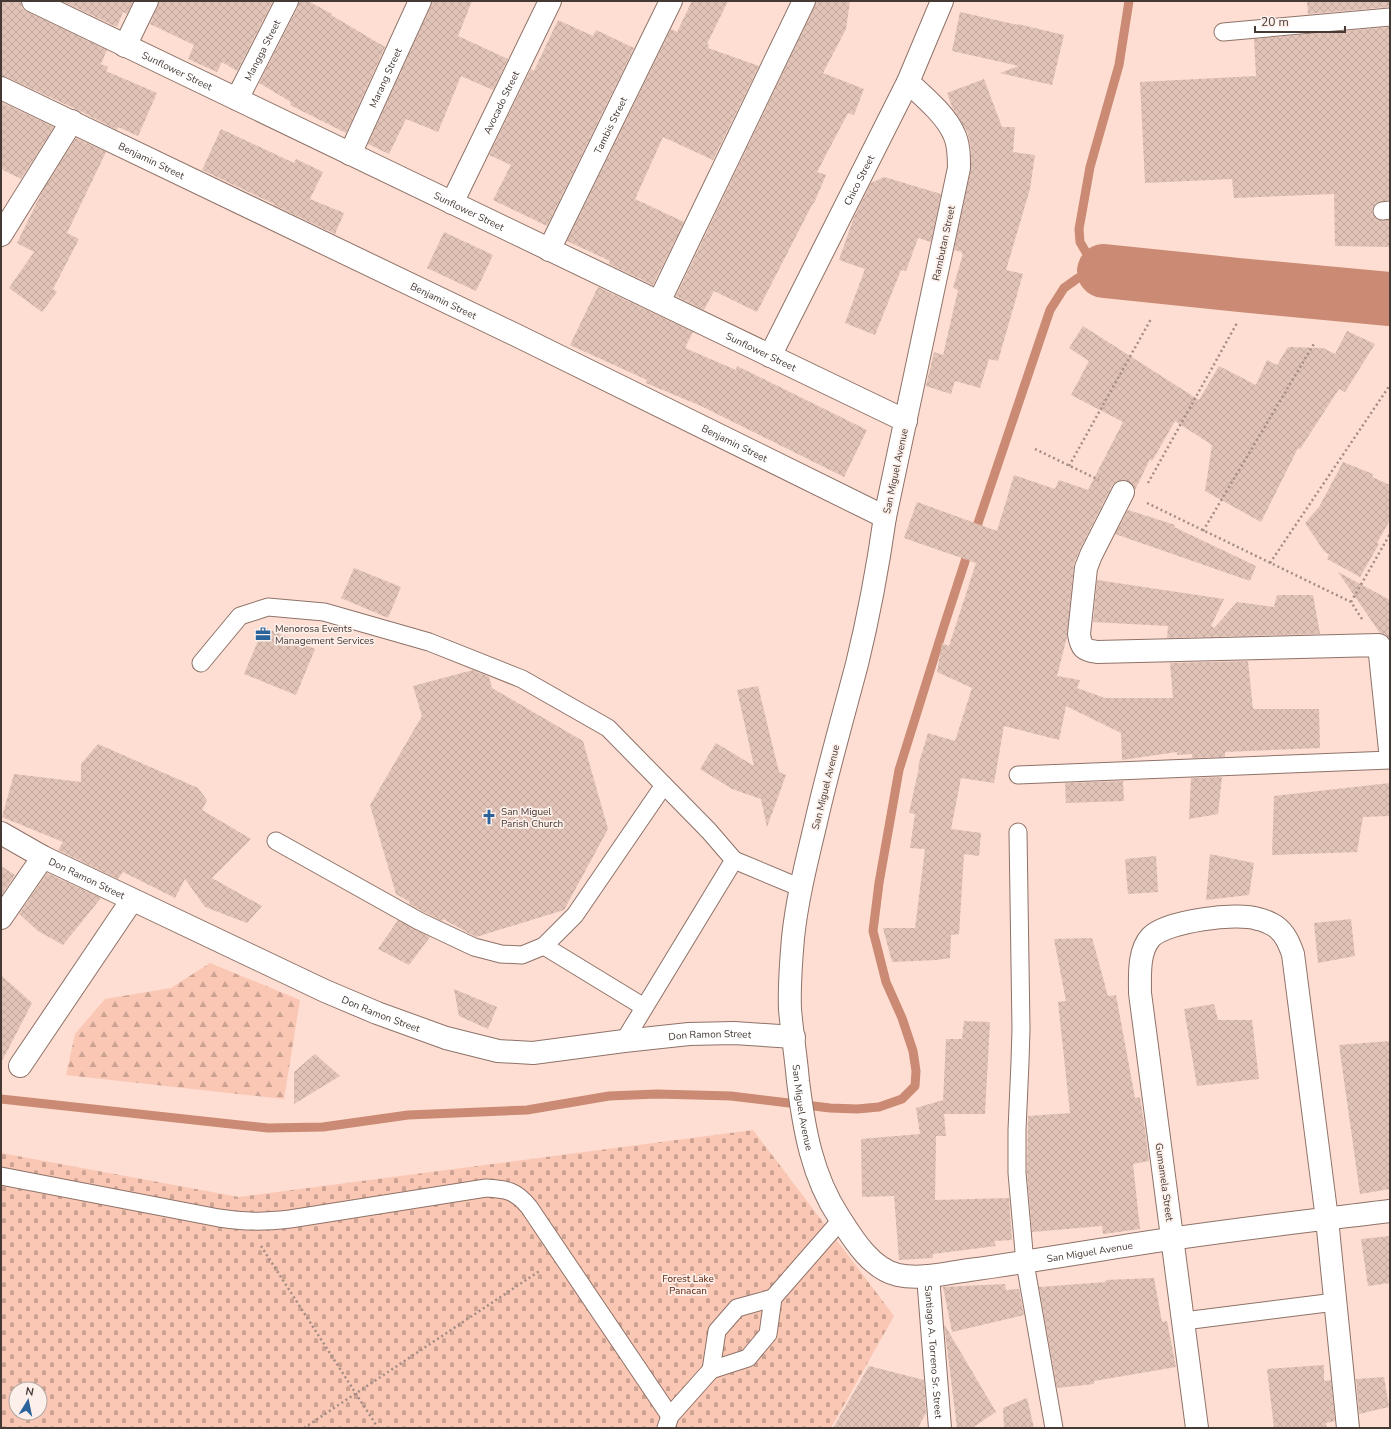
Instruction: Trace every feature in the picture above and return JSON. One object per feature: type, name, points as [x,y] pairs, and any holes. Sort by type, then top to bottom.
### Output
[{"type":"street","name":"Sunflower Street","points":[[33,1],[906,421]]},
{"type":"street","points":[[125,46],[147,1]]},
{"type":"street","name":"Mangga Street","points":[[238,99],[288,1]]},
{"type":"street","name":"Marang Street","points":[[350,154],[420,1]]},
{"type":"street","name":"Avocado Street","points":[[452,203],[550,1]]},
{"type":"street","name":"Tambis Street","points":[[549,250],[672,1]]},
{"type":"street","points":[[659,302],[804,1]]},
{"type":"street","name":"Chico Street","points":[[770,356],[908,82],[942,1]]},
{"type":"street","name":"Rambutan Street","points":[[906,421],[960,168],[959,149],[954,134],[944,118],[908,82]]},
{"type":"street","name":"Benjamin Street","points":[[1,88],[522,338],[885,517]]},
{"type":"street","points":[[1,236],[72,121]]},
{"type":"street","name":"San Miguel Avenue","points":[[906,421],[885,517],[879,561],[862,642],[826,780],[801,888],[794,934],[790,1009],[804,1128],[810,1153],[828,1201],[864,1254],[879,1266],[894,1274],[911,1277],[1025,1263],[1173,1238],[1390,1211]]},
{"type":"street","points":[[1131,496],[1091,555],[1086,568],[1079,634],[1081,644],[1086,650],[1097,652],[1379,645],[1390,750]]},
{"type":"street","name":"Don Ramon Street","points":[[1,833],[43,857],[325,991],[377,1014],[446,1038],[498,1051],[532,1053],[689,1034],[734,1033],[794,1037]]},
{"type":"street","points":[[1,918],[43,857]]},
{"type":"street","points":[[20,1066],[132,900]]},
{"type":"street","name":"Gumamela Street","points":[[1197,1428],[1140,993],[1140,969],[1144,950],[1151,937],[1167,928],[1190,921],[1230,916],[1257,918],[1275,926],[1287,938],[1293,954],[1327,1219]]},
{"type":"street","points":[[1327,1219],[1348,1428]]},
{"type":"street","name":"Santiago A. Torreno Sr. Street","points":[[928,1276],[940,1428]]},
{"type":"lane","points":[[1223,32],[1390,17]]},
{"type":"lane","points":[[201,663],[240,616],[268,607],[324,612],[429,642],[522,679],[608,728],[709,831],[734,860],[801,888]]},
{"type":"lane","points":[[1018,775],[1390,760]]},
{"type":"lane","points":[[276,841],[419,921],[474,947],[501,954],[522,955],[544,946],[575,915],[664,785]]},
{"type":"lane","points":[[1018,832],[1021,1035],[1017,1130],[1017,1172],[1025,1263],[1054,1428]]},
{"type":"lane","points":[[624,1041],[734,860]]},
{"type":"lane","points":[[544,946],[644,1007]]},
{"type":"lane","points":[[1,1176],[246,1222],[266,1222],[290,1219],[486,1188],[500,1189],[510,1192],[520,1197],[529,1207],[668,1422],[711,1370],[717,1331],[737,1308],[773,1298]]},
{"type":"lane","points":[[711,1370],[748,1358],[768,1334],[773,1298],[841,1220]]},
{"type":"lane","points":[[1184,1320],[1335,1302]]},
{"type":"path","points":[[1069,466],[1151,319]]},
{"type":"path","points":[[1131,496],[1237,323]]},
{"type":"path","points":[[1203,531],[1315,342]]},
{"type":"path","points":[[1270,563],[1390,385]]},
{"type":"path","points":[[1035,449],[1351,602],[1379,645]]},
{"type":"path","points":[[1351,602],[1390,534]]},
{"type":"path","points":[[246,1222],[378,1428]]},
{"type":"path","points":[[304,1428],[562,1256]]},
{"type":"green space","points":[[210,963],[300,1000],[284,1099],[66,1075],[75,1034],[105,999],[171,988]]},
{"type":"green space","name":"Forest Lake Panacan","points":[[753,1130],[894,1316],[831,1428],[1,1428],[1,1153],[239,1197]]},
{"type":"building","points":[[1,1],[21,1],[22,8],[28,12],[107,50],[101,64],[108,67],[106,71],[157,93],[138,136],[118,127],[117,130],[78,110],[1,76]]},
{"type":"building","points":[[62,1],[133,1],[127,14],[123,12],[117,27]]},
{"type":"building","points":[[159,1],[273,1],[237,71],[222,62],[217,72],[188,59],[194,45],[150,24]]},
{"type":"building","points":[[299,1],[308,1],[385,47],[346,133],[290,105],[291,102],[259,83],[298,7]]},
{"type":"building","points":[[432,1],[472,1],[458,36],[508,59],[493,90],[461,76],[438,132],[406,119],[389,154],[368,144]]},
{"type":"building","points":[[692,1],[728,1],[707,44],[709,45],[708,48],[759,66],[713,160],[663,137],[635,199],[684,222],[653,285],[609,264],[610,261],[567,241],[671,29],[677,32]]},
{"type":"building","points":[[816,1],[850,1],[846,29],[823,73],[864,89],[854,115],[848,113],[817,172],[826,175],[814,203],[757,312],[714,291],[704,310],[676,296],[815,6]]},
{"type":"building","points":[[1307,1],[1390,1],[1390,7],[1308,14]]},
{"type":"building","points":[[960,12],[1064,35],[1052,85],[1000,73],[1019,66],[952,51]]},
{"type":"building","points":[[558,20],[593,36],[596,30],[634,48],[547,226],[493,200],[511,165],[489,155],[531,69],[534,71]]},
{"type":"building","points":[[1390,27],[1390,200],[1376,203],[1372,212],[1374,217],[1378,220],[1390,220],[1390,247],[1335,246],[1334,194],[1234,198],[1232,179],[1145,183],[1140,82],[1256,76],[1254,39]]},
{"type":"building","points":[[984,79],[1002,127],[1015,127],[1013,152],[1035,155],[1030,189],[1006,270],[1023,274],[998,361],[989,359],[980,388],[955,381],[951,394],[926,386],[934,352],[943,355],[958,290],[953,288],[963,254],[962,252],[954,250],[971,168],[971,149],[968,134],[953,109],[947,93]]},
{"type":"building","points":[[1,102],[54,127],[21,179],[1,169]]},
{"type":"building","points":[[221,129],[294,163],[296,159],[323,172],[310,199],[344,213],[335,234],[202,170]]},
{"type":"building","points":[[76,138],[106,152],[67,233],[79,239],[53,289],[57,292],[42,312],[9,288],[34,252],[17,243],[43,190]]},
{"type":"building","points":[[884,177],[941,194],[931,242],[918,238],[906,271],[901,270],[875,335],[845,323],[865,269],[839,260],[854,217],[871,183]]},
{"type":"building","points":[[444,232],[493,255],[476,291],[427,268]]},
{"type":"building","points":[[598,287],[693,332],[685,348],[736,370],[737,366],[867,430],[844,477],[701,406],[646,383],[647,380],[570,345]]},
{"type":"building","points":[[1083,326],[1199,400],[1219,366],[1256,385],[1267,360],[1277,365],[1288,347],[1323,348],[1335,354],[1347,331],[1375,344],[1345,392],[1339,389],[1300,449],[1298,448],[1261,522],[1205,491],[1212,445],[1175,421],[1152,461],[1150,459],[1135,490],[1133,485],[1128,481],[1122,480],[1116,482],[1112,486],[1074,564],[1067,637],[1057,676],[1080,680],[1077,688],[1105,698],[1173,698],[1170,663],[1248,661],[1253,709],[1319,709],[1320,748],[1225,752],[1225,757],[1192,758],[1192,754],[1177,755],[1177,752],[1122,760],[1121,733],[1066,706],[1059,740],[1004,726],[994,783],[961,778],[951,829],[981,833],[979,856],[964,854],[959,934],[951,935],[950,958],[892,962],[883,928],[915,928],[925,849],[910,848],[915,814],[909,813],[918,766],[928,733],[955,741],[972,688],[937,672],[942,643],[949,646],[976,563],[904,538],[917,502],[997,531],[1014,475],[1055,489],[1059,480],[1088,490],[1123,422],[1071,395],[1089,361],[1069,348]]},
{"type":"building","points":[[1343,462],[1373,474],[1372,477],[1390,485],[1390,520],[1377,543],[1379,544],[1360,577],[1327,559],[1329,555],[1324,551],[1305,523],[1319,507]]},
{"type":"building","points":[[1128,510],[1175,525],[1174,527],[1256,566],[1250,581],[1115,534]]},
{"type":"building","points":[[354,568],[401,587],[388,618],[341,598]]},
{"type":"building","points":[[1338,572],[1390,600],[1390,640],[1385,634],[1380,633]]},
{"type":"building","points":[[1097,580],[1224,599],[1211,626],[1214,628],[1237,602],[1274,607],[1277,595],[1313,595],[1320,634],[1167,638],[1168,626],[1093,622]]},
{"type":"building","points":[[264,627],[315,649],[296,695],[244,674]]},
{"type":"building","name":"San Miguel Parish Church","points":[[473,670],[489,677],[492,688],[583,741],[608,829],[564,910],[476,937],[443,919],[442,921],[409,904],[410,902],[396,894],[370,805],[422,716],[413,686]]},
{"type":"building","points":[[758,686],[779,772],[786,775],[767,827],[761,799],[732,789],[700,769],[716,743],[754,766],[737,690]]},
{"type":"building","points":[[98,744],[198,788],[207,800],[202,810],[251,839],[212,878],[262,906],[247,923],[205,907],[185,879],[175,898],[123,872],[118,879],[58,850],[63,842],[2,817],[14,774],[81,782],[81,764]]},
{"type":"building","points":[[1222,777],[1218,814],[1189,819],[1191,778]]},
{"type":"building","points":[[1123,781],[1124,801],[1066,803],[1065,783]]},
{"type":"building","points":[[1390,783],[1390,816],[1363,817],[1357,852],[1272,855],[1274,796]]},
{"type":"building","points":[[1210,854],[1254,863],[1249,895],[1206,900]]},
{"type":"building","points":[[1156,856],[1158,892],[1128,894],[1125,859]]},
{"type":"building","points":[[1,866],[15,875],[1,896]]},
{"type":"building","points":[[47,873],[101,898],[63,945],[38,931],[19,914]]},
{"type":"building","points":[[1351,919],[1355,956],[1318,963],[1314,923]]},
{"type":"building","points":[[398,920],[430,937],[409,965],[378,949]]},
{"type":"building","points":[[1092,938],[1108,996],[1116,995],[1135,1098],[1140,1097],[1149,1161],[1133,1164],[1140,1229],[1103,1234],[1102,1226],[1032,1232],[1027,1173],[1028,1116],[1070,1113],[1058,1002],[1066,1001],[1054,939]]},
{"type":"building","points":[[1,975],[32,1003],[1,1063]]},
{"type":"building","points":[[454,989],[497,1007],[488,1029],[459,1016]]},
{"type":"building","points":[[1214,1004],[1218,1020],[1252,1020],[1259,1079],[1197,1086],[1184,1009]]},
{"type":"building","points":[[964,1021],[990,1022],[985,1114],[944,1114],[946,1136],[936,1136],[935,1200],[1009,1198],[1012,1240],[994,1241],[996,1246],[933,1254],[933,1258],[899,1260],[894,1196],[862,1197],[861,1139],[920,1134],[916,1108],[943,1100],[943,1102],[946,1039],[962,1039]]},
{"type":"building","points":[[1390,1041],[1390,1189],[1360,1194],[1339,1045]]},
{"type":"building","points":[[315,1054],[340,1076],[294,1104],[294,1072]]},
{"type":"building","points":[[1390,1236],[1390,1283],[1368,1286],[1361,1239]]},
{"type":"building","points":[[1154,1278],[1162,1322],[1167,1321],[1176,1367],[1094,1381],[1094,1384],[1057,1388],[1039,1287],[1106,1282],[1105,1280]]},
{"type":"building","points":[[1005,1284],[1006,1290],[1019,1289],[1024,1315],[952,1332],[943,1287]]},
{"type":"building","points":[[944,1324],[996,1412],[972,1428],[957,1428]]},
{"type":"building","points":[[1324,1365],[1324,1381],[1331,1380],[1335,1421],[1326,1423],[1327,1428],[1274,1428],[1267,1369]]},
{"type":"building","points":[[869,1366],[924,1380],[926,1413],[918,1428],[833,1428]]},
{"type":"building","points":[[1384,1377],[1389,1407],[1359,1414],[1356,1379]]},
{"type":"building","points":[[1027,1398],[1034,1428],[1004,1428],[1003,1408]]},
{"type":"waterway","points":[[974,535],[1050,310],[1064,288],[1078,278],[1104,271],[1087,254],[1080,242],[1079,229],[1090,167],[1119,65],[1129,1]]},
{"type":"waterway","points":[[1104,271],[1390,299]]},
{"type":"waterway","points":[[1,1099],[268,1128],[323,1127],[408,1115],[527,1110],[609,1096],[657,1094],[731,1096],[830,1108],[857,1109],[879,1107],[902,1099],[915,1086],[916,1071],[913,1051],[902,1018],[886,982],[873,931],[879,883],[899,770],[969,549]]},
{"type":"place","name":"Menorosa Events Management Services","points":[[263,634]]},
{"type":"place","name":"San Miguel Parish Church","points":[[489,817]]}]
